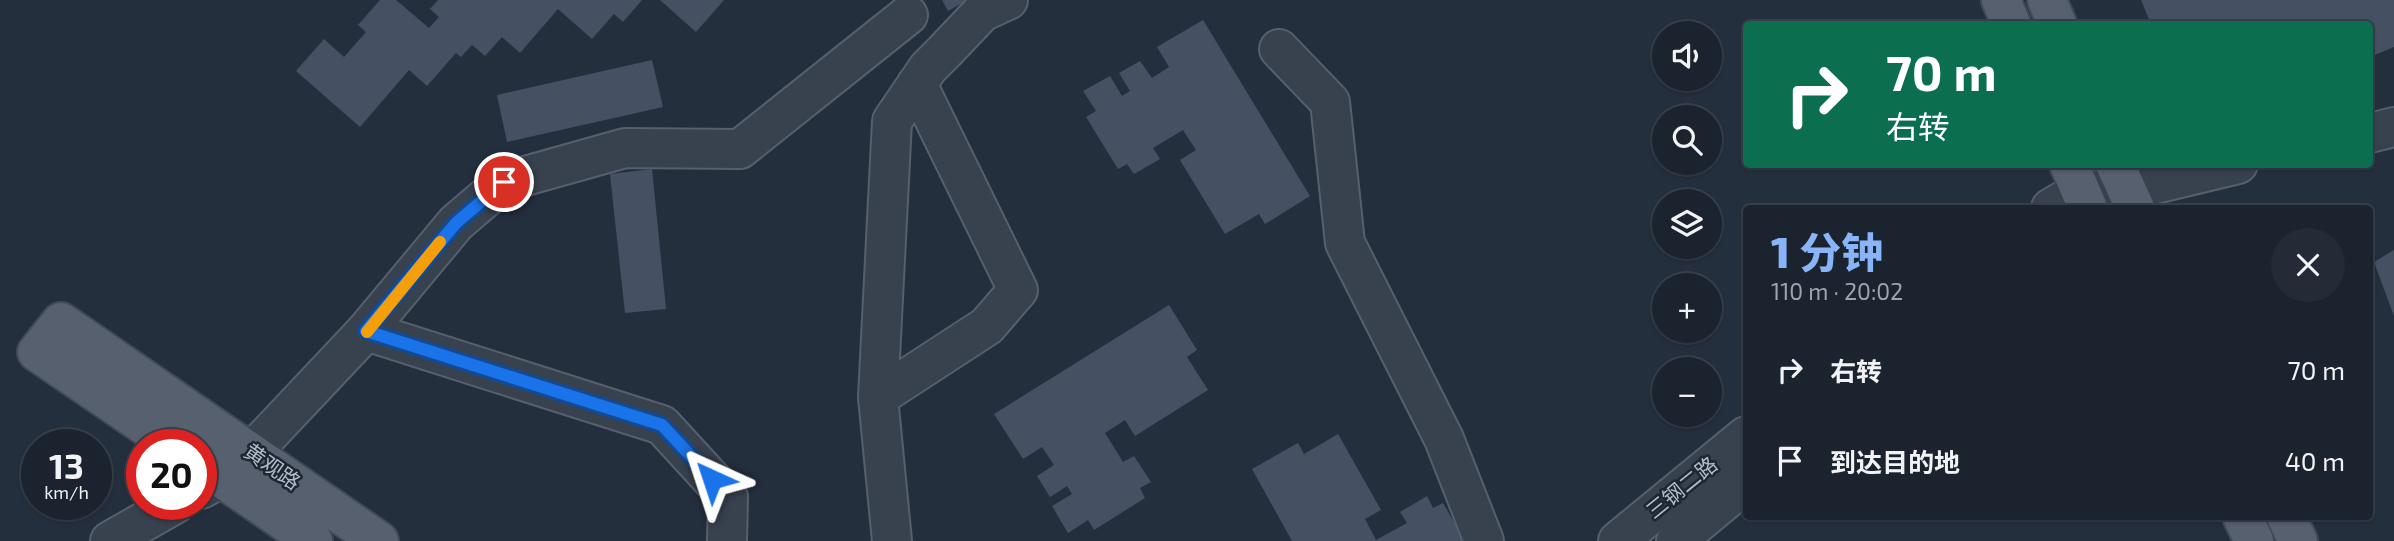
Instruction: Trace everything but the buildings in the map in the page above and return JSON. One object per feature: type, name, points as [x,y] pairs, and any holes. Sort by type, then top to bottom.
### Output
[{"type":"main road","points":[[2001,0],[2010,21]]},
{"type":"main road","points":[[2047,0],[2056,21]]},
{"type":"main road","name":"黄观路","points":[[150,429],[37,352],[61,322],[216,429]]},
{"type":"main road","name":"黄观路","points":[[217,430],[379,541]]},
{"type":"main road","name":"黄观路","points":[[217,482],[313,541]]},
{"type":"main road","points":[[2244,520],[2254,541]]},
{"type":"main road","points":[[2288,520],[2298,541]]},
{"type":"street","points":[[892,541],[878,397],[892,121],[917,84],[982,12],[1008,0]]},
{"type":"street","points":[[217,472],[251,453],[366,331],[456,223],[504,182],[625,148],[740,149],[895,8],[945,51]]},
{"type":"street","points":[[1279,49],[1330,102],[1345,243],[1444,439],[1484,541]]},
{"type":"street","points":[[878,397],[987,326],[1018,290],[917,84]]},
{"type":"street","points":[[2373,132],[2394,127]]},
{"type":"street","points":[[2097,193],[2219,168]]},
{"type":"street","points":[[366,331],[662,425],[728,497],[727,541]]},
{"type":"street","name":"三钢二路","points":[[1618,541],[1743,438]]},
{"type":"street","name":"三钢二路","points":[[1676,541],[1743,485]]},
{"type":"street","points":[[110,541],[147,520]]},
{"type":"slow traffic","points":[[367,332],[440,242]]},
{"type":"route","points":[[504,182],[456,223],[366,331],[662,425],[712,479]]}]
